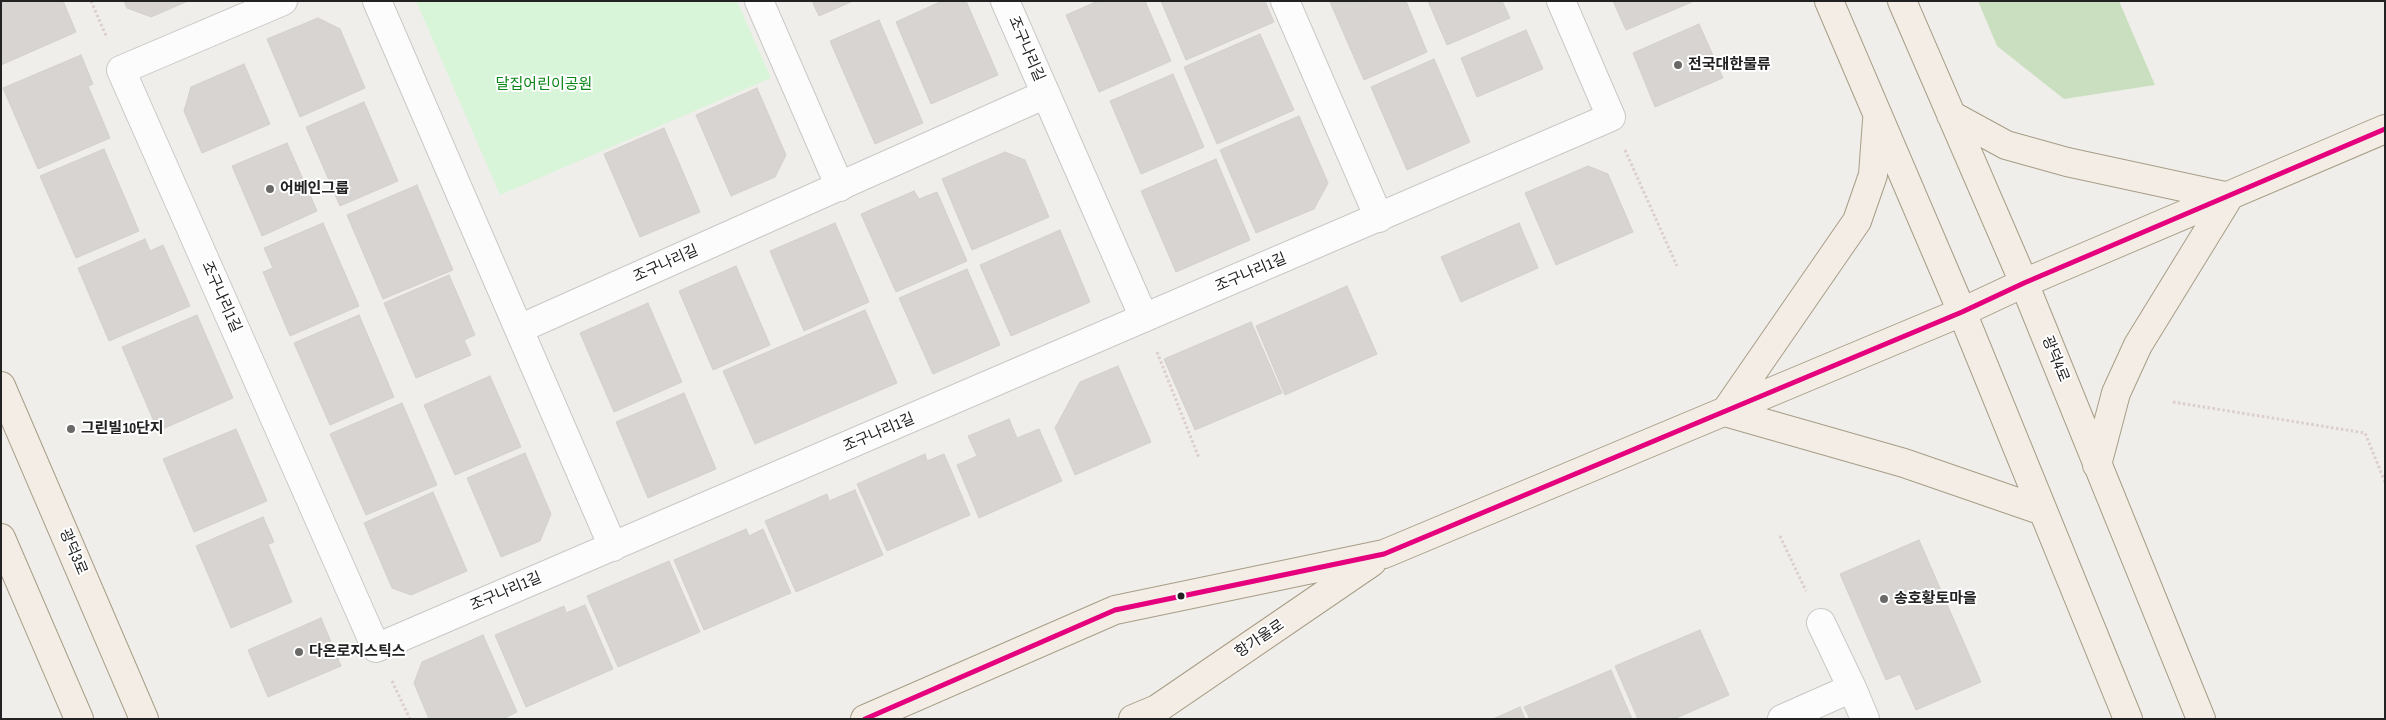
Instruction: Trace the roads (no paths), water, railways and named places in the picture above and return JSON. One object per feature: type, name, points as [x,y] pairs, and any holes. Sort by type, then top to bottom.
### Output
[{"type":"main road","points":[[1829,1],[1962,312],[2128,719]]},
{"type":"main road","name":"광덕4로","points":[[1902,1],[2024,282],[2201,719]]},
{"type":"main road","points":[[1877,115],[1873,175],[1857,220],[1725,412],[1904,463],[2043,511]]},
{"type":"main road","points":[[1951,115],[2006,145],[2067,162],[2229,197],[2138,345],[2116,393],[2097,465]]},
{"type":"main road","name":"항가울로","points":[[865,719],[1115,610],[1384,554],[1962,312],[2024,282],[2229,197],[2385,129]]},
{"type":"main road","name":"광덕3로","points":[[1,386],[144,719]]},
{"type":"main road","points":[[1,538],[78,719]]},
{"type":"main road","name":"항가울로","points":[[1133,719],[1157,708],[1384,554]]},
{"type":"street","name":"조구나리1길","points":[[283,1],[121,70],[376,648],[1611,117],[1561,1]]},
{"type":"street","points":[[377,1],[613,547]]},
{"type":"street","points":[[759,1],[840,187]]},
{"type":"street","name":"조구나리길","points":[[519,329],[1046,94],[1005,1]]},
{"type":"street","points":[[1285,1],[1378,218]]},
{"type":"street","points":[[1046,94],[1144,318]]},
{"type":"street","points":[[1821,623],[1865,719]]},
{"type":"street","points":[[1782,719],[1852,688]]},
{"type":"place","name":"전국대한물류","points":[[1678,65]]},
{"type":"place","name":"어베인그룹","points":[[270,189]]},
{"type":"place","name":"그린빌10단지","points":[[71,429]]},
{"type":"place","name":"송호황토마을","points":[[1884,599]]},
{"type":"place","name":"다온로지스틱스","points":[[299,652]]},
{"type":"park label","name":"달집어린이공원","points":[[544,85]]}]
